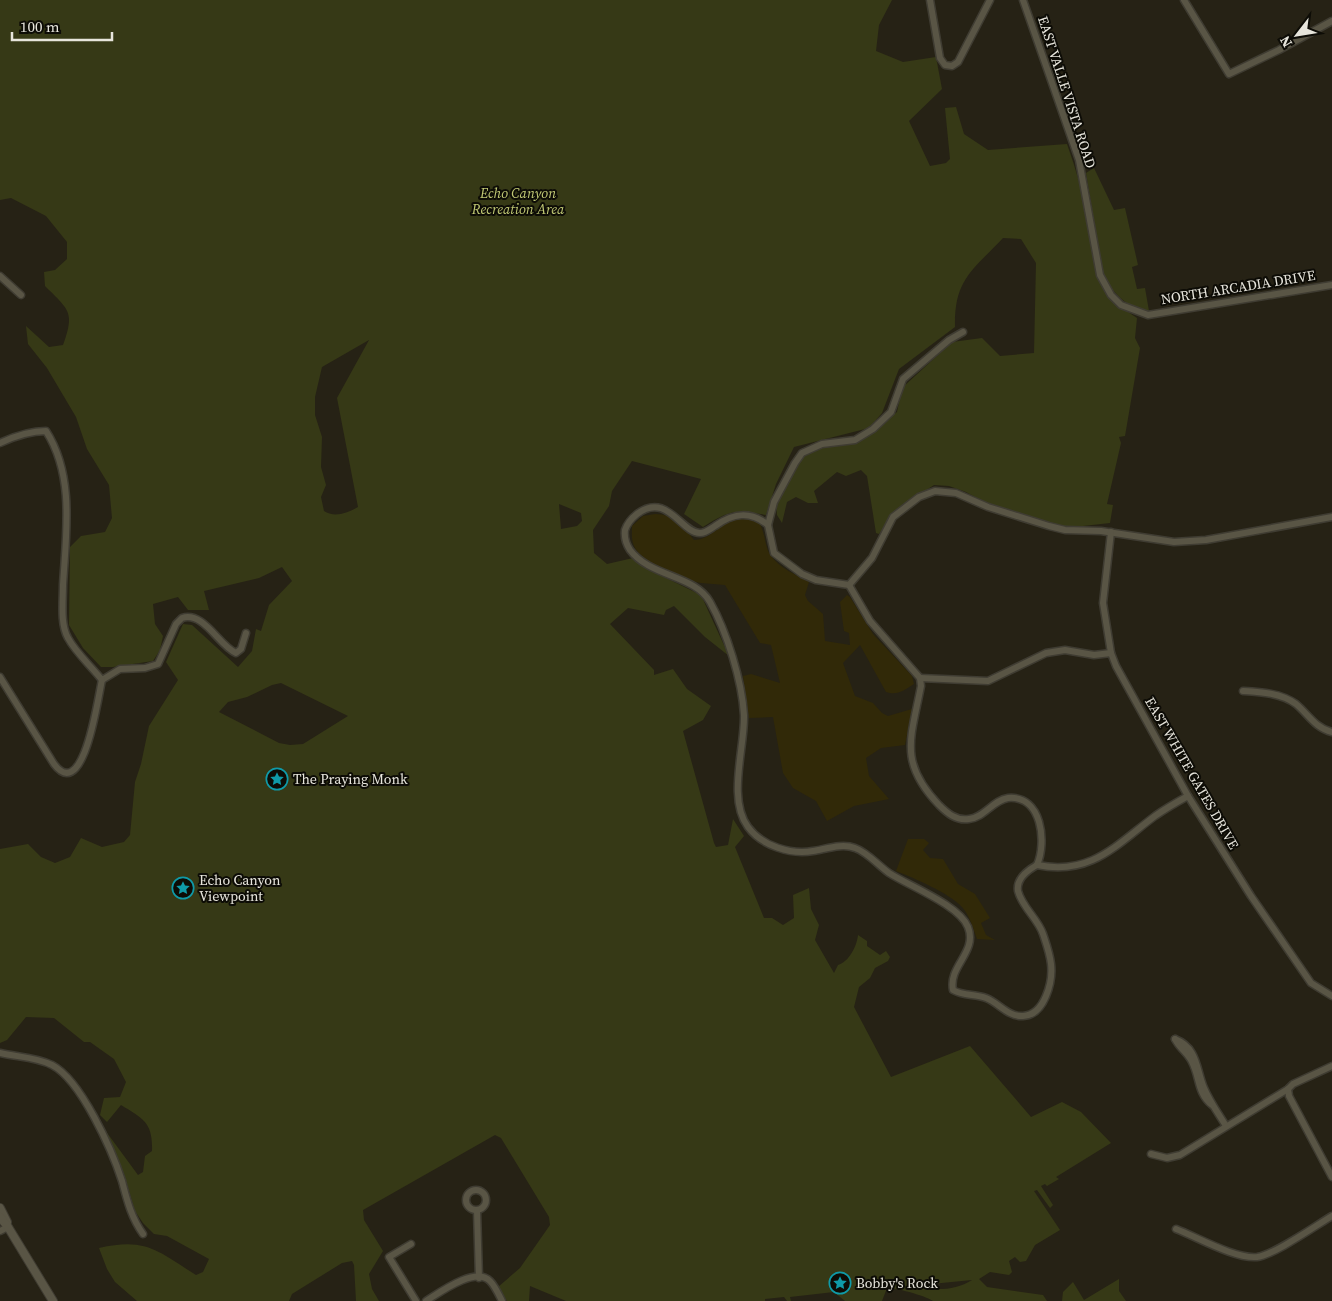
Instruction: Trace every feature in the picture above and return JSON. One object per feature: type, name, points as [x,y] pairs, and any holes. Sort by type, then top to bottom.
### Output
[{"type":"street","points":[[930,0],[940,58],[946,65],[952,66],[958,62],[990,0]]},
{"type":"street","name":"EAST VALLE VISTA ROAD","points":[[1023,0],[1079,160],[1100,275],[1112,295],[1121,305],[1148,315]]},
{"type":"street","points":[[1184,0],[1229,74],[1332,22]]},
{"type":"street","points":[[0,276],[21,295]]},
{"type":"street","name":"NORTH ARCADIA DRIVE","points":[[1148,315],[1332,285]]},
{"type":"street","points":[[849,585],[816,580],[802,574],[777,557],[771,549],[768,525],[774,502],[795,462],[802,453],[822,444],[855,440],[873,429],[891,412],[903,379],[949,340],[963,332]]},
{"type":"street","points":[[0,443],[15,436],[36,431],[46,431],[56,446],[64,477],[66,522],[62,608],[67,638],[102,680]]},
{"type":"street","points":[[849,585],[872,558],[897,513],[919,497],[935,490],[956,493],[988,507],[1065,530],[1111,532],[1167,541],[1191,542],[1332,517]]},
{"type":"street","points":[[768,525],[756,517],[734,515],[701,533],[693,532],[666,510],[657,508],[642,510],[627,525],[624,533],[628,548],[638,559],[695,587],[710,602],[735,663],[742,700],[744,717],[739,753],[740,801],[743,817],[748,827],[756,836],[773,846],[795,853],[837,847],[856,848],[890,873],[940,901],[965,920],[969,929],[970,945],[955,971],[952,982],[953,990],[959,993],[980,996],[1012,1015],[1023,1016],[1031,1014],[1043,1003],[1049,987],[1051,973],[1042,932],[1018,892],[1018,884],[1021,879],[1037,866],[1042,836],[1040,821],[1036,811],[1023,801],[1005,798],[977,817],[968,820],[949,814],[925,790],[911,764],[909,750],[921,686],[920,678],[870,621],[849,585]]},
{"type":"street","name":"EAST WHITE GATES DRIVE","points":[[1111,532],[1103,604],[1111,652],[1116,666],[1188,796],[1296,964],[1311,984],[1332,996]]},
{"type":"street","points":[[0,677],[59,770],[70,774],[76,770],[85,755],[102,680],[120,669],[145,668],[158,664],[176,624],[182,618],[193,618],[200,622],[229,650],[236,653],[241,649],[246,633]]},
{"type":"street","points":[[920,678],[988,681],[1046,653],[1065,650],[1094,655],[1111,652]]},
{"type":"street","points":[[1243,691],[1286,698],[1295,703],[1317,726],[1332,732]]},
{"type":"street","points":[[1037,866],[1049,868],[1079,865],[1107,854],[1153,818],[1188,796]]},
{"type":"street","points":[[1212,1105],[1195,1057],[1184,1042],[1175,1039],[1179,1047],[1191,1059],[1202,1095],[1212,1105],[1226,1126]]},
{"type":"street","points":[[0,1053],[45,1062],[62,1072],[72,1083],[90,1109],[121,1180],[133,1217],[143,1234]]},
{"type":"street","points":[[1151,1154],[1160,1158],[1173,1157],[1288,1089],[1293,1084],[1332,1066]]},
{"type":"street","points":[[1288,1089],[1289,1096],[1332,1177]]},
{"type":"street","points":[[0,1208],[8,1226],[53,1301]]},
{"type":"street","points":[[477,1210],[479,1278]]},
{"type":"street","points":[[1176,1229],[1231,1252],[1255,1257],[1270,1252],[1332,1216]]},
{"type":"street","points":[[0,1218],[8,1226]]},
{"type":"street","points":[[0,1231],[8,1226]]},
{"type":"street","points":[[411,1244],[389,1257],[416,1301]]},
{"type":"street","points":[[426,1301],[460,1280],[479,1278],[489,1280],[502,1301]]},
{"type":"green space","name":"Echo Canyon Recreation Area","points":[[0,0],[892,0],[879,25],[876,51],[903,62],[936,57],[942,89],[909,121],[930,166],[946,163],[950,159],[945,108],[956,107],[964,134],[988,150],[1067,144],[1084,200],[1095,264],[1099,276],[1111,297],[1137,318],[1135,338],[1140,348],[1125,436],[1119,437],[1121,443],[1107,504],[1113,505],[1110,523],[1065,528],[984,502],[966,492],[949,486],[934,485],[896,510],[879,534],[876,533],[867,476],[861,470],[846,476],[837,472],[814,491],[818,503],[808,503],[796,497],[787,502],[782,523],[777,515],[776,503],[801,458],[819,448],[857,443],[897,412],[902,388],[952,342],[982,338],[1000,356],[1034,353],[1036,263],[1021,239],[1003,238],[967,276],[958,297],[955,327],[899,369],[882,413],[869,428],[794,447],[776,484],[766,515],[733,512],[703,527],[684,514],[701,479],[632,461],[612,491],[609,506],[593,530],[594,553],[607,564],[633,558],[664,577],[701,595],[729,656],[705,637],[674,606],[666,610],[664,615],[628,608],[610,624],[654,670],[654,675],[673,669],[687,689],[711,706],[703,720],[683,731],[714,843],[716,847],[728,845],[733,819],[744,836],[735,847],[764,918],[772,918],[783,925],[794,918],[793,895],[809,888],[811,909],[819,925],[815,940],[834,973],[838,965],[846,961],[852,953],[858,935],[867,941],[867,946],[880,955],[886,951],[890,957],[888,961],[875,968],[870,978],[859,987],[854,1007],[891,1077],[970,1046],[1031,1117],[1062,1102],[1081,1112],[1111,1143],[1056,1177],[1059,1179],[1047,1186],[1045,1184],[1041,1186],[1053,1205],[1050,1208],[1037,1190],[1034,1191],[1060,1230],[1035,1245],[1026,1261],[1020,1262],[1015,1257],[1009,1261],[1012,1272],[1009,1275],[990,1272],[979,1279],[987,1287],[1043,1295],[1047,1301],[933,1301],[912,1293],[887,1288],[882,1301],[845,1301],[834,1292],[790,1297],[791,1301],[787,1301],[784,1297],[765,1299],[765,1301],[566,1301],[530,1286],[529,1301],[507,1301],[498,1287],[520,1268],[550,1225],[549,1217],[501,1138],[495,1135],[363,1210],[364,1220],[383,1251],[369,1274],[372,1289],[379,1301],[356,1301],[354,1265],[352,1261],[342,1263],[292,1294],[289,1301],[137,1301],[115,1282],[107,1269],[99,1248],[129,1244],[151,1248],[196,1275],[203,1272],[209,1259],[167,1236],[154,1234],[135,1211],[124,1174],[102,1126],[138,1175],[143,1172],[145,1156],[152,1151],[151,1134],[146,1123],[141,1118],[121,1105],[107,1122],[100,1115],[104,1098],[120,1097],[126,1082],[114,1059],[90,1042],[84,1042],[54,1018],[26,1017],[7,1040],[0,1043],[0,849],[28,844],[41,857],[55,863],[70,857],[81,838],[102,847],[124,842],[130,835],[135,782],[149,726],[178,680],[166,662],[183,624],[192,625],[238,667],[252,651],[256,629],[261,631],[269,605],[292,581],[282,567],[259,578],[204,591],[209,610],[188,610],[178,597],[153,604],[155,624],[163,636],[160,650],[153,661],[101,667],[83,648],[69,625],[70,547],[81,536],[105,532],[112,518],[109,485],[87,449],[76,417],[47,368],[28,344],[26,326],[49,347],[63,345],[69,325],[68,312],[45,286],[44,272],[55,270],[67,259],[67,242],[46,216],[11,198],[0,200]],"holes":[[[369,340],[337,398],[358,507],[345,513],[332,514],[324,511],[321,497],[326,485],[321,467],[322,437],[315,415],[315,397],[322,367]],[[559,504],[581,513],[582,521],[577,526],[561,529]],[[281,683],[348,716],[303,744],[290,745],[279,743],[219,712],[228,702],[247,697],[272,685]],[[972,1280],[958,1287],[942,1289],[911,1286]]]},
{"type":"green space","points":[[1094,168],[1114,210],[1125,208],[1138,265],[1132,267],[1137,289],[1145,288],[1149,311],[1127,303],[1111,287],[1103,274],[1086,173]]},
{"type":"green space","points":[[1119,1279],[1119,1291],[1126,1301],[1062,1301],[1063,1292],[1073,1282],[1084,1300]]},
{"type":"sand","points":[[655,514],[668,516],[673,519],[694,540],[706,537],[732,519],[748,516],[754,518],[762,529],[771,556],[784,568],[809,582],[805,595],[808,601],[823,614],[825,641],[850,645],[849,633],[844,631],[840,602],[847,595],[850,597],[873,634],[912,676],[914,684],[897,693],[886,692],[860,645],[843,663],[855,696],[873,703],[882,713],[888,716],[912,709],[905,745],[881,748],[866,758],[869,776],[889,799],[854,806],[827,821],[816,801],[793,788],[783,773],[773,717],[749,718],[743,676],[751,674],[780,683],[771,645],[760,643],[725,585],[701,583],[685,578],[654,564],[638,552],[632,541],[632,526],[643,516]]},
{"type":"sand","points":[[908,839],[924,839],[929,843],[923,850],[930,858],[943,859],[958,884],[975,894],[990,918],[981,923],[986,935],[995,940],[977,939],[967,914],[949,896],[896,871]]},
{"type":"place","name":"The Praying Monk","points":[[277,779]]},
{"type":"place","name":"Echo Canyon Viewpoint","points":[[183,888]]},
{"type":"place","name":"Bobby's Rock","points":[[840,1283]]}]
